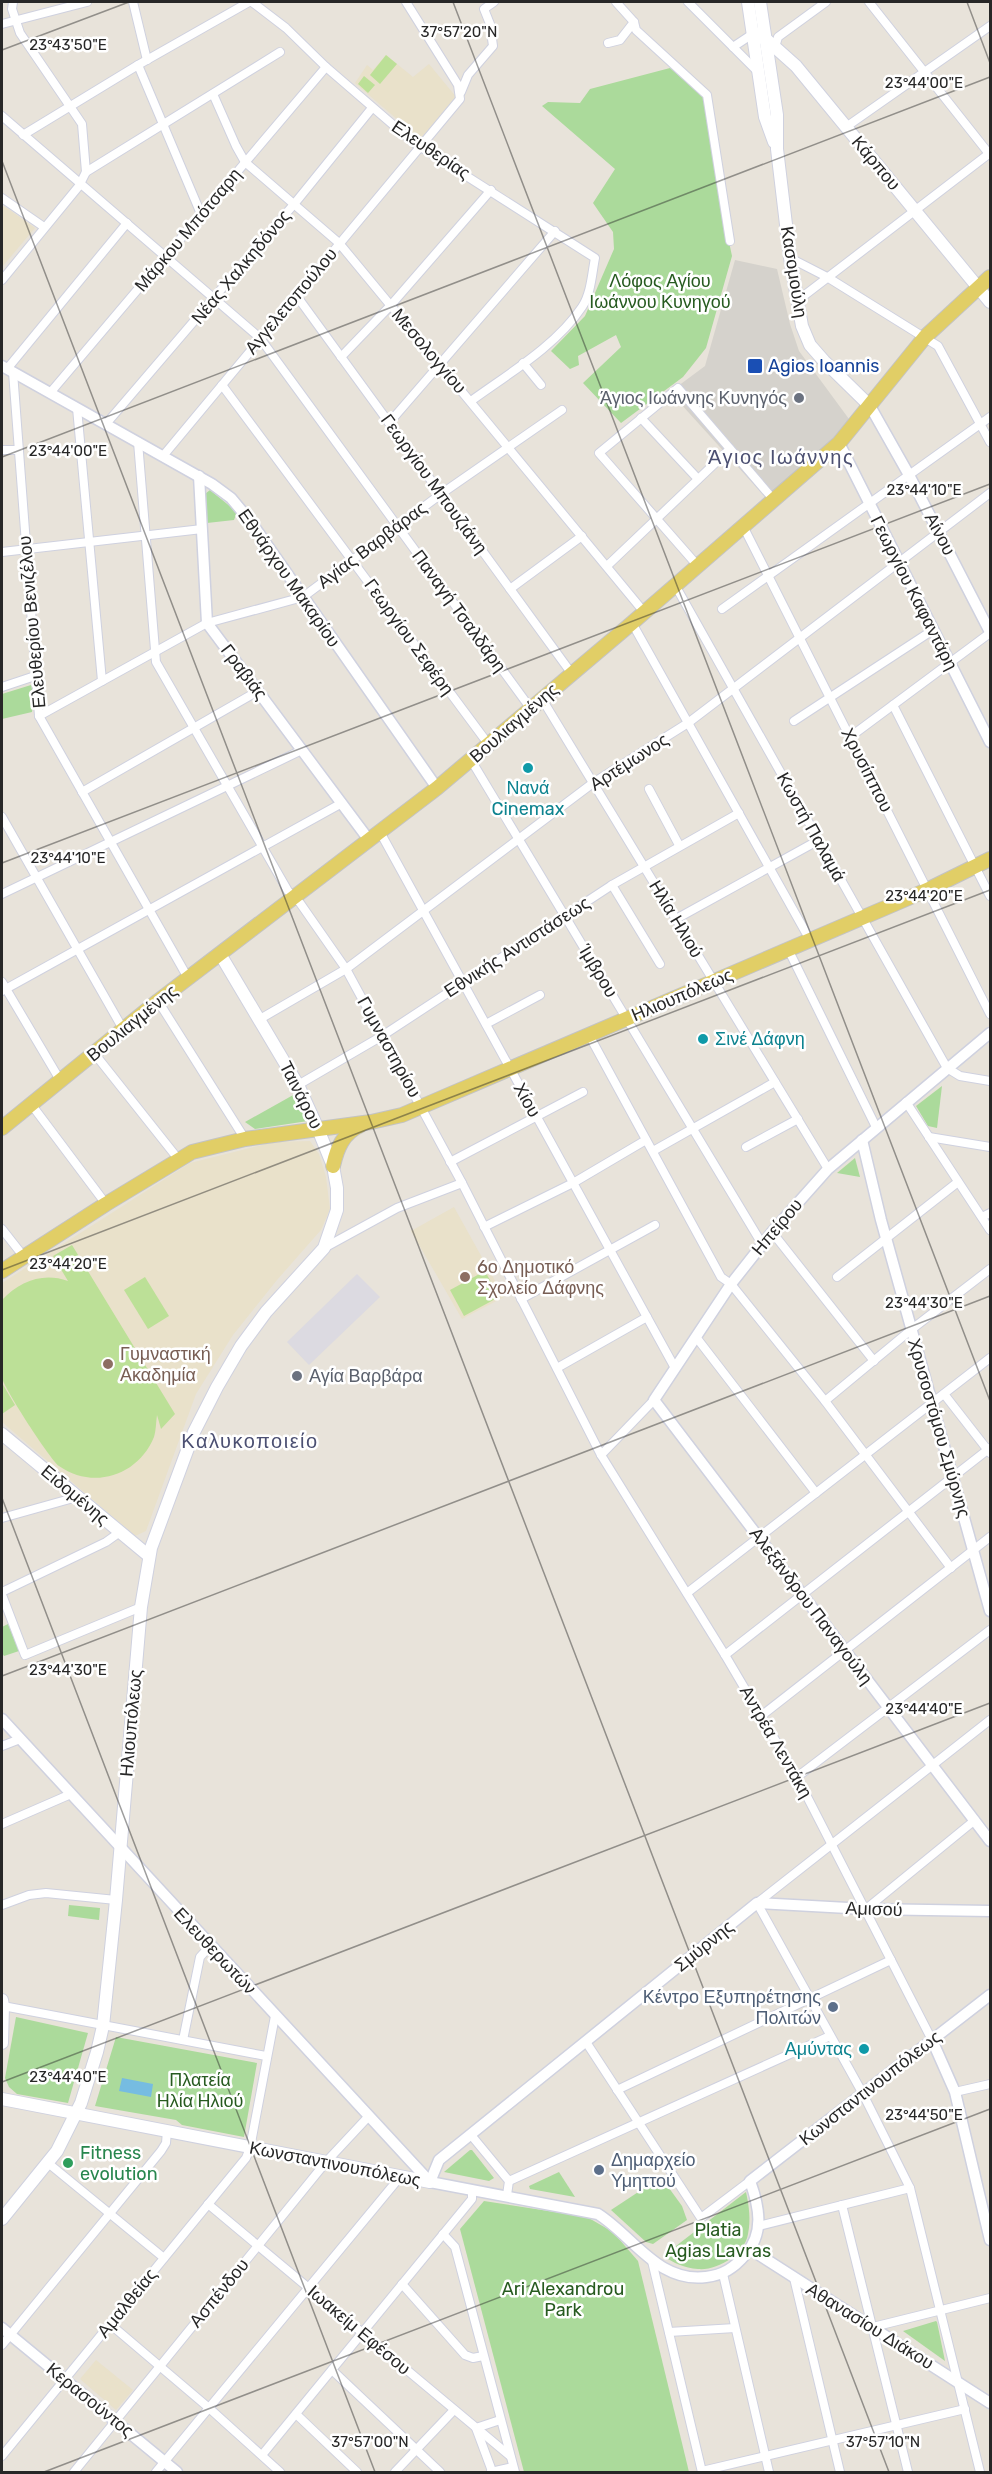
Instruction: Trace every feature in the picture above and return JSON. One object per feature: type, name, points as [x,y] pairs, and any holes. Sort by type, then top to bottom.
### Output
[{"type":"main road","name":"Κασομούλη","points":[[748,2],[765,117],[777,149]]},
{"type":"main road","name":"Κασομούλη","points":[[760,2],[771,44],[777,115],[777,149],[790,258],[802,326],[810,345],[824,362],[870,406]]},
{"type":"main road","name":"Κάρπου","points":[[754,33],[771,44],[796,66],[990,302]]},
{"type":"main road","points":[[773,82],[783,67],[796,66]]},
{"type":"main road","name":"Βουλιαγμένης","points":[[2,1128],[158,1001],[437,788],[632,623],[839,443],[925,337],[990,277]]},
{"type":"main road","name":"Ηλιουπόλεως","points":[[371,1122],[402,1115],[421,1107],[927,890],[990,859]]},
{"type":"main road","name":"Ταινάρου","points":[[220,954],[298,1085],[333,1166],[337,1188],[337,1210],[324,1248]]},
{"type":"main road","points":[[2,1271],[178,1160],[206,1148],[245,1139],[371,1122]]},
{"type":"main road","points":[[333,1166],[340,1143],[348,1133],[371,1122]]},
{"type":"main road","name":"Ηλιουπόλεως","points":[[2,2219],[48,2163],[76,2114],[98,2052],[103,2026],[116,1900],[141,1607],[149,1556],[194,1432],[217,1387],[241,1346],[266,1312],[324,1248]]},
{"type":"main road","name":"Ειδομένης","points":[[2,1434],[149,1556]]},
{"type":"main road","points":[[2,2003],[2,2043]]},
{"type":"main road","name":"Κωνσταντινουπόλεως","points":[[2,2100],[430,2182]]},
{"type":"street","points":[[2,280],[81,183],[86,172],[84,129],[71,105],[20,33],[12,9],[13,2]]},
{"type":"street","points":[[2,24],[67,4],[87,2]]},
{"type":"street","points":[[133,2],[147,60]]},
{"type":"street","points":[[23,135],[138,64],[250,2]]},
{"type":"street","name":"Ελευθερίας","points":[[250,2],[286,28],[372,108],[420,147],[596,258],[582,308],[549,343],[523,363]]},
{"type":"street","points":[[261,2],[286,28]]},
{"type":"street","points":[[406,2],[461,92]]},
{"type":"street","name":"Αγγελετοπούλου","points":[[163,456],[460,99],[468,75],[493,46],[490,24],[484,9],[494,2]]},
{"type":"street","points":[[616,2],[634,22],[636,30],[707,95],[730,241]]},
{"type":"street","points":[[688,2],[733,48],[773,82]]},
{"type":"street","points":[[771,44],[826,2]]},
{"type":"street","points":[[797,301],[990,154],[869,2]]},
{"type":"street","points":[[608,43],[620,40],[634,22]]},
{"type":"street","points":[[846,127],[990,26]]},
{"type":"street","points":[[733,48],[754,33]]},
{"type":"street","points":[[86,172],[280,52]]},
{"type":"street","points":[[138,64],[201,214]]},
{"type":"street","name":"Μάρκου Μπότσαρη","points":[[50,393],[326,67]]},
{"type":"street","name":"Μεσολογγίου","points":[[213,94],[245,162],[339,243],[644,612]]},
{"type":"street","name":"Νέας Χαλκηδόνος","points":[[106,424],[295,203],[372,108]]},
{"type":"street","name":"Παναγή Τσαλδάρη","points":[[2,116],[260,338],[531,709]]},
{"type":"street","points":[[341,357],[391,305],[491,190]]},
{"type":"street","points":[[2,198],[44,227]]},
{"type":"street","points":[[7,369],[127,223]]},
{"type":"street","points":[[389,423],[555,231]]},
{"type":"street","points":[[790,258],[938,346],[990,442]]},
{"type":"street","name":"Γεωργίου Μπουζιάνη","points":[[296,295],[572,674]]},
{"type":"street","points":[[471,401],[523,363],[541,385]]},
{"type":"street","name":"Εθνάρχου Μακαρίου","points":[[7,369],[199,476],[224,492],[240,507],[437,788]]},
{"type":"street","name":"Ελευθερίου Βενιζέλου","points":[[7,369],[17,450],[39,716],[188,978]]},
{"type":"street","name":"Γεωργίου Σεφέρη","points":[[222,385],[489,746]]},
{"type":"street","points":[[697,565],[599,453],[678,388],[774,500]]},
{"type":"street","name":"Αίνου","points":[[870,406],[909,475],[990,632]]},
{"type":"street","points":[[76,408],[102,681]]},
{"type":"street","name":"Αγίας Βαρβάρας","points":[[39,716],[207,623],[303,597],[441,494],[562,410]]},
{"type":"street","points":[[722,609],[990,417]]},
{"type":"street","points":[[641,418],[698,479]]},
{"type":"street","name":"Γυμναστηρίου","points":[[138,442],[156,662],[288,891],[300,903],[346,969],[462,1183],[601,1455]]},
{"type":"street","name":"Γεωργίου Καφαντάρη","points":[[839,443],[990,742]]},
{"type":"street","points":[[607,566],[730,449]]},
{"type":"street","points":[[2,450],[17,450]]},
{"type":"street","points":[[199,476],[207,623]]},
{"type":"street","name":"Αρτέμωνος","points":[[260,1019],[346,969],[593,783],[688,723],[734,690],[990,493]]},
{"type":"street","name":"Χρυσίππου","points":[[742,526],[990,1014]]},
{"type":"street","points":[[2,552],[202,529]]},
{"type":"street","points":[[510,589],[582,536]]},
{"type":"street","name":"Κωστή Παλαμά","points":[[675,585],[947,1068]]},
{"type":"street","name":"Γραβιάς","points":[[207,623],[342,803],[374,836]]},
{"type":"street","points":[[632,623],[810,940]]},
{"type":"street","points":[[794,721],[933,630]]},
{"type":"street","points":[[850,737],[990,632]]},
{"type":"street","points":[[2,687],[35,676]]},
{"type":"street","points":[[82,792],[258,691]]},
{"type":"street","name":"Ηλία Ηλιού","points":[[542,699],[828,1169]]},
{"type":"street","points":[[893,705],[990,896]]},
{"type":"street","points":[[2,894],[302,750]]},
{"type":"street","name":"Ίμβρου","points":[[471,760],[762,1244]]},
{"type":"street","points":[[649,789],[679,845]]},
{"type":"street","points":[[60,1080],[3,987],[77,949],[342,803]]},
{"type":"street","name":"Εθνικής Αντιστάσεως","points":[[298,1085],[382,1036],[462,981],[644,865],[739,813]]},
{"type":"street","points":[[2,817],[123,1029]]},
{"type":"street","name":"Χίου","points":[[374,836],[424,912],[675,1368]]},
{"type":"street","points":[[676,919],[819,840]]},
{"type":"street","points":[[612,885],[660,964]]},
{"type":"street","points":[[788,949],[876,1127]]},
{"type":"street","points":[[486,1024],[540,994]]},
{"type":"street","points":[[158,1001],[245,1139]]},
{"type":"street","name":"Ηπείρου","points":[[601,1455],[654,1400],[731,1284],[772,1232],[828,1169],[990,1033]]},
{"type":"street","points":[[589,1035],[721,1277],[731,1284],[825,1401],[951,1568]]},
{"type":"street","points":[[94,1053],[178,1160]]},
{"type":"street","points":[[947,1068],[960,1076],[990,1081]]},
{"type":"street","points":[[652,1151],[775,1082]]},
{"type":"street","points":[[450,1162],[583,1092]]},
{"type":"street","points":[[906,1102],[958,1182],[986,1215],[990,1230]]},
{"type":"street","points":[[31,1104],[106,1204]]},
{"type":"street","points":[[746,1147],[798,1119]]},
{"type":"street","points":[[929,1137],[990,1147]]},
{"type":"street","points":[[484,1227],[573,1183],[646,1140]]},
{"type":"street","name":"Χρυσοστόμου Σμύρνης","points":[[862,1140],[886,1238],[990,1611]]},
{"type":"street","points":[[837,1277],[958,1182]]},
{"type":"street","points":[[324,1248],[397,1208],[462,1183]]},
{"type":"street","points":[[521,1299],[655,1225]]},
{"type":"street","points":[[2,1229],[24,1257]]},
{"type":"street","points":[[772,1232],[874,1361]]},
{"type":"street","points":[[825,1401],[912,1329],[990,1269]]},
{"type":"street","points":[[557,1368],[647,1317]]},
{"type":"street","points":[[696,1337],[816,1493]]},
{"type":"street","points":[[687,1593],[990,1358]]},
{"type":"street","points":[[725,1655],[953,1477],[990,1451],[944,1394]]},
{"type":"street","name":"Αλεξάνδρου Παναγούλη","points":[[654,1400],[990,1841]]},
{"type":"street","name":"Αντρέα Λεντάκη","points":[[601,1455],[725,1655],[797,1777],[932,2040]]},
{"type":"street","points":[[2,1518],[78,1497]]},
{"type":"street","points":[[120,1532],[106,1542],[2,1594],[24,1655],[141,1607]]},
{"type":"street","points":[[760,1716],[990,1537]]},
{"type":"street","points":[[797,1777],[990,1630]]},
{"type":"street","name":"Ελευθερωτών","points":[[2,1719],[430,2182]]},
{"type":"street","name":"Σμύρνης","points":[[430,2182],[439,2160],[832,1842],[990,1720]]},
{"type":"street","points":[[2,1746],[20,1739]]},
{"type":"street","points":[[2,1824],[71,1794]]},
{"type":"street","points":[[866,1909],[975,1820]]},
{"type":"street","points":[[2,1905],[29,1895],[46,1893],[116,1900]]},
{"type":"street","points":[[757,1903],[862,2094],[910,2188],[942,2310],[980,2472]]},
{"type":"street","name":"Αμισού","points":[[757,1903],[866,1909],[990,1911]]},
{"type":"street","points":[[183,2040],[200,1957],[210,1946]]},
{"type":"street","points":[[617,2090],[891,1960]]},
{"type":"street","name":"Κωνσταντινουπόλεως","points":[[750,2181],[990,1995]]},
{"type":"street","points":[[2,2003],[103,2026],[266,2056]]},
{"type":"street","points":[[250,2148],[275,2016]]},
{"type":"street","points":[[509,2181],[830,2036]]},
{"type":"street","points":[[932,2040],[955,2092],[990,2240]]},
{"type":"street","points":[[586,2042],[701,2218],[750,2181],[758,2204],[759,2226],[750,2250],[723,2274],[770,2472]]},
{"type":"street","points":[[955,2092],[990,2084]]},
{"type":"street","name":"Ασπένδου","points":[[74,2472],[326,2162],[368,2117]]},
{"type":"street","points":[[2,2345],[5,2332],[110,2214],[161,2151],[166,2143],[167,2131]]},
{"type":"street","points":[[471,2135],[509,2181],[507,2195]]},
{"type":"street","name":"Αμαλθείας","points":[[2,2456],[246,2158],[250,2148]]},
{"type":"street","points":[[48,2163],[164,2258]]},
{"type":"street","points":[[156,2472],[400,2177]]},
{"type":"street","name":"Κωνσταντινουπόλεως","points":[[430,2182],[598,2214],[625,2234],[664,2270],[687,2278],[723,2274]]},
{"type":"street","points":[[759,2226],[910,2188]]},
{"type":"street","points":[[262,2455],[472,2199],[472,2190]]},
{"type":"street","name":"Ιωακείμ Εφέσου","points":[[208,2204],[510,2457]]},
{"type":"street","points":[[843,2205],[908,2472]]},
{"type":"street","points":[[443,2234],[454,2247],[514,2470],[491,2472],[476,2428],[500,2420]]},
{"type":"street","name":"Αθανασίου Διάκου","points":[[750,2250],[990,2403]]},
{"type":"street","points":[[652,2261],[702,2472],[965,2409]]},
{"type":"street","points":[[794,2278],[840,2472]]},
{"type":"street","points":[[402,2284],[465,2355],[473,2358],[483,2356]]},
{"type":"street","points":[[873,2327],[990,2298]]},
{"type":"street","points":[[110,2324],[280,2472]]},
{"type":"street","points":[[669,2332],[735,2328]]},
{"type":"street","name":"Κερασούντος","points":[[5,2332],[177,2472]]},
{"type":"street","points":[[332,2370],[440,2472]]},
{"type":"street","points":[[395,2472],[454,2410]]},
{"type":"street","points":[[296,2414],[357,2472]]},
{"type":"shaded area","points":[[386,55],[413,77],[429,64],[457,98],[420,139],[355,83],[367,65],[373,70]]},
{"type":"shaded area","points":[[4,206],[35,228],[2,267],[2,209]]},
{"type":"shaded area","points":[[735,260],[777,269],[799,351],[849,419],[845,428],[767,499],[670,392],[705,366]]},
{"type":"shaded area","name":"Γυμναστική Ακαδημία","points":[[310,1141],[319,1154],[326,1177],[330,1209],[321,1230],[233,1335],[196,1394],[146,1531],[135,1536],[2,1422],[2,1283],[190,1163],[274,1142]]},
{"type":"shaded area","name":"6ο Δημοτικό Σχολείο Δάφνης","points":[[454,1207],[504,1297],[462,1319],[411,1231]]},
{"type":"shaded area","points":[[357,1274],[380,1297],[309,1365],[287,1342]]},
{"type":"shaded area","points":[[96,2360],[133,2390],[116,2410],[80,2379]]},
{"type":"green space","points":[[386,55],[397,64],[380,84],[370,75]]},
{"type":"green space","name":"Λόφος Αγίου Ιωάννου Κυνηγού","points":[[670,68],[704,98],[732,256],[706,348],[683,377],[621,423],[583,383],[621,347],[616,335],[578,356],[579,365],[570,369],[551,351],[585,316],[614,249],[613,232],[593,203],[615,169],[542,106],[548,102],[580,103],[590,89]]},
{"type":"green space","points":[[364,76],[375,85],[368,93],[358,84]]},
{"type":"green space","points":[[210,490],[237,512],[234,520],[207,523],[205,494]]},
{"type":"green space","points":[[31,685],[34,697],[32,712],[2,719],[2,694]]},
{"type":"green space","points":[[942,1086],[937,1128],[928,1126],[916,1106]]},
{"type":"green space","points":[[295,1094],[308,1121],[255,1129],[245,1122]]},
{"type":"green space","points":[[855,1158],[860,1177],[837,1173]]},
{"type":"green space","points":[[72,1245],[175,1414],[161,1429],[157,1415],[154,1437],[147,1450],[137,1461],[126,1470],[100,1478],[72,1473],[59,1466],[19,1409],[1,1374],[2,1300],[16,1288],[32,1280],[59,1278],[68,1281],[53,1256]]},
{"type":"green space","points":[[485,1271],[499,1297],[464,1316],[450,1290]]},
{"type":"green space","points":[[145,1277],[169,1316],[148,1329],[124,1290]]},
{"type":"green space","points":[[2,1383],[15,1405],[2,1414]]},
{"type":"green space","points":[[8,1624],[19,1651],[4,1656],[2,1627]]},
{"type":"green space","points":[[69,1905],[100,1908],[99,1920],[68,1916]]},
{"type":"green space","points":[[16,2017],[88,2033],[68,2103],[17,2094],[9,2087],[5,2078]]},
{"type":"green space","name":"Πλατεία Ηλία Ηλιού","points":[[116,2037],[257,2063],[244,2137],[182,2125],[176,2120],[95,2106]]},
{"type":"green space","points":[[470,2150],[494,2178],[489,2181],[444,2172]]},
{"type":"green space","points":[[559,2172],[575,2197],[530,2189],[529,2186]]},
{"type":"green space","points":[[661,2177],[682,2206],[687,2220],[653,2244],[646,2242],[611,2210]]},
{"type":"green space","name":"Platia Agias Lavras","points":[[746,2192],[749,2213],[748,2234],[742,2248],[729,2260],[713,2267],[698,2269],[679,2265],[663,2256]]},
{"type":"green space","name":"Ari Alexandrou Park","points":[[484,2201],[587,2217],[613,2232],[638,2261],[689,2472],[524,2472],[460,2229]]},
{"type":"green space","points":[[937,2322],[945,2361],[903,2331]]},
{"type":"water","points":[[122,2078],[153,2084],[151,2097],[119,2091]]},
{"type":"place","name":"Agios Ioannis","points":[[755,366]]},
{"type":"place","name":"Άγιος Ιωάννης Κυνηγός","points":[[799,398]]},
{"type":"place","name":"Νανά Cinemax","points":[[528,768]]},
{"type":"place","name":"Σινέ Δάφνη","points":[[703,1039]]},
{"type":"place","name":"6ο Δημοτικό Σχολείο Δάφνης","points":[[465,1277]]},
{"type":"place","name":"Γυμναστική Ακαδημία","points":[[108,1364]]},
{"type":"place","name":"Αγία Βαρβάρα","points":[[297,1376]]},
{"type":"place","name":"Κέντρο Εξυπηρέτησης Πολιτών","points":[[833,2007]]},
{"type":"place","name":"Αμύντας","points":[[864,2049]]},
{"type":"place","name":"Fitness evolution","points":[[68,2163]]},
{"type":"place","name":"Δημαρχείο Υμηττού","points":[[599,2170]]},
{"type":"district","name":"Άγιος Ιωάννης","points":[[781,457]]},
{"type":"district","name":"Καλυκοποιείο","points":[[250,1441]]}]
